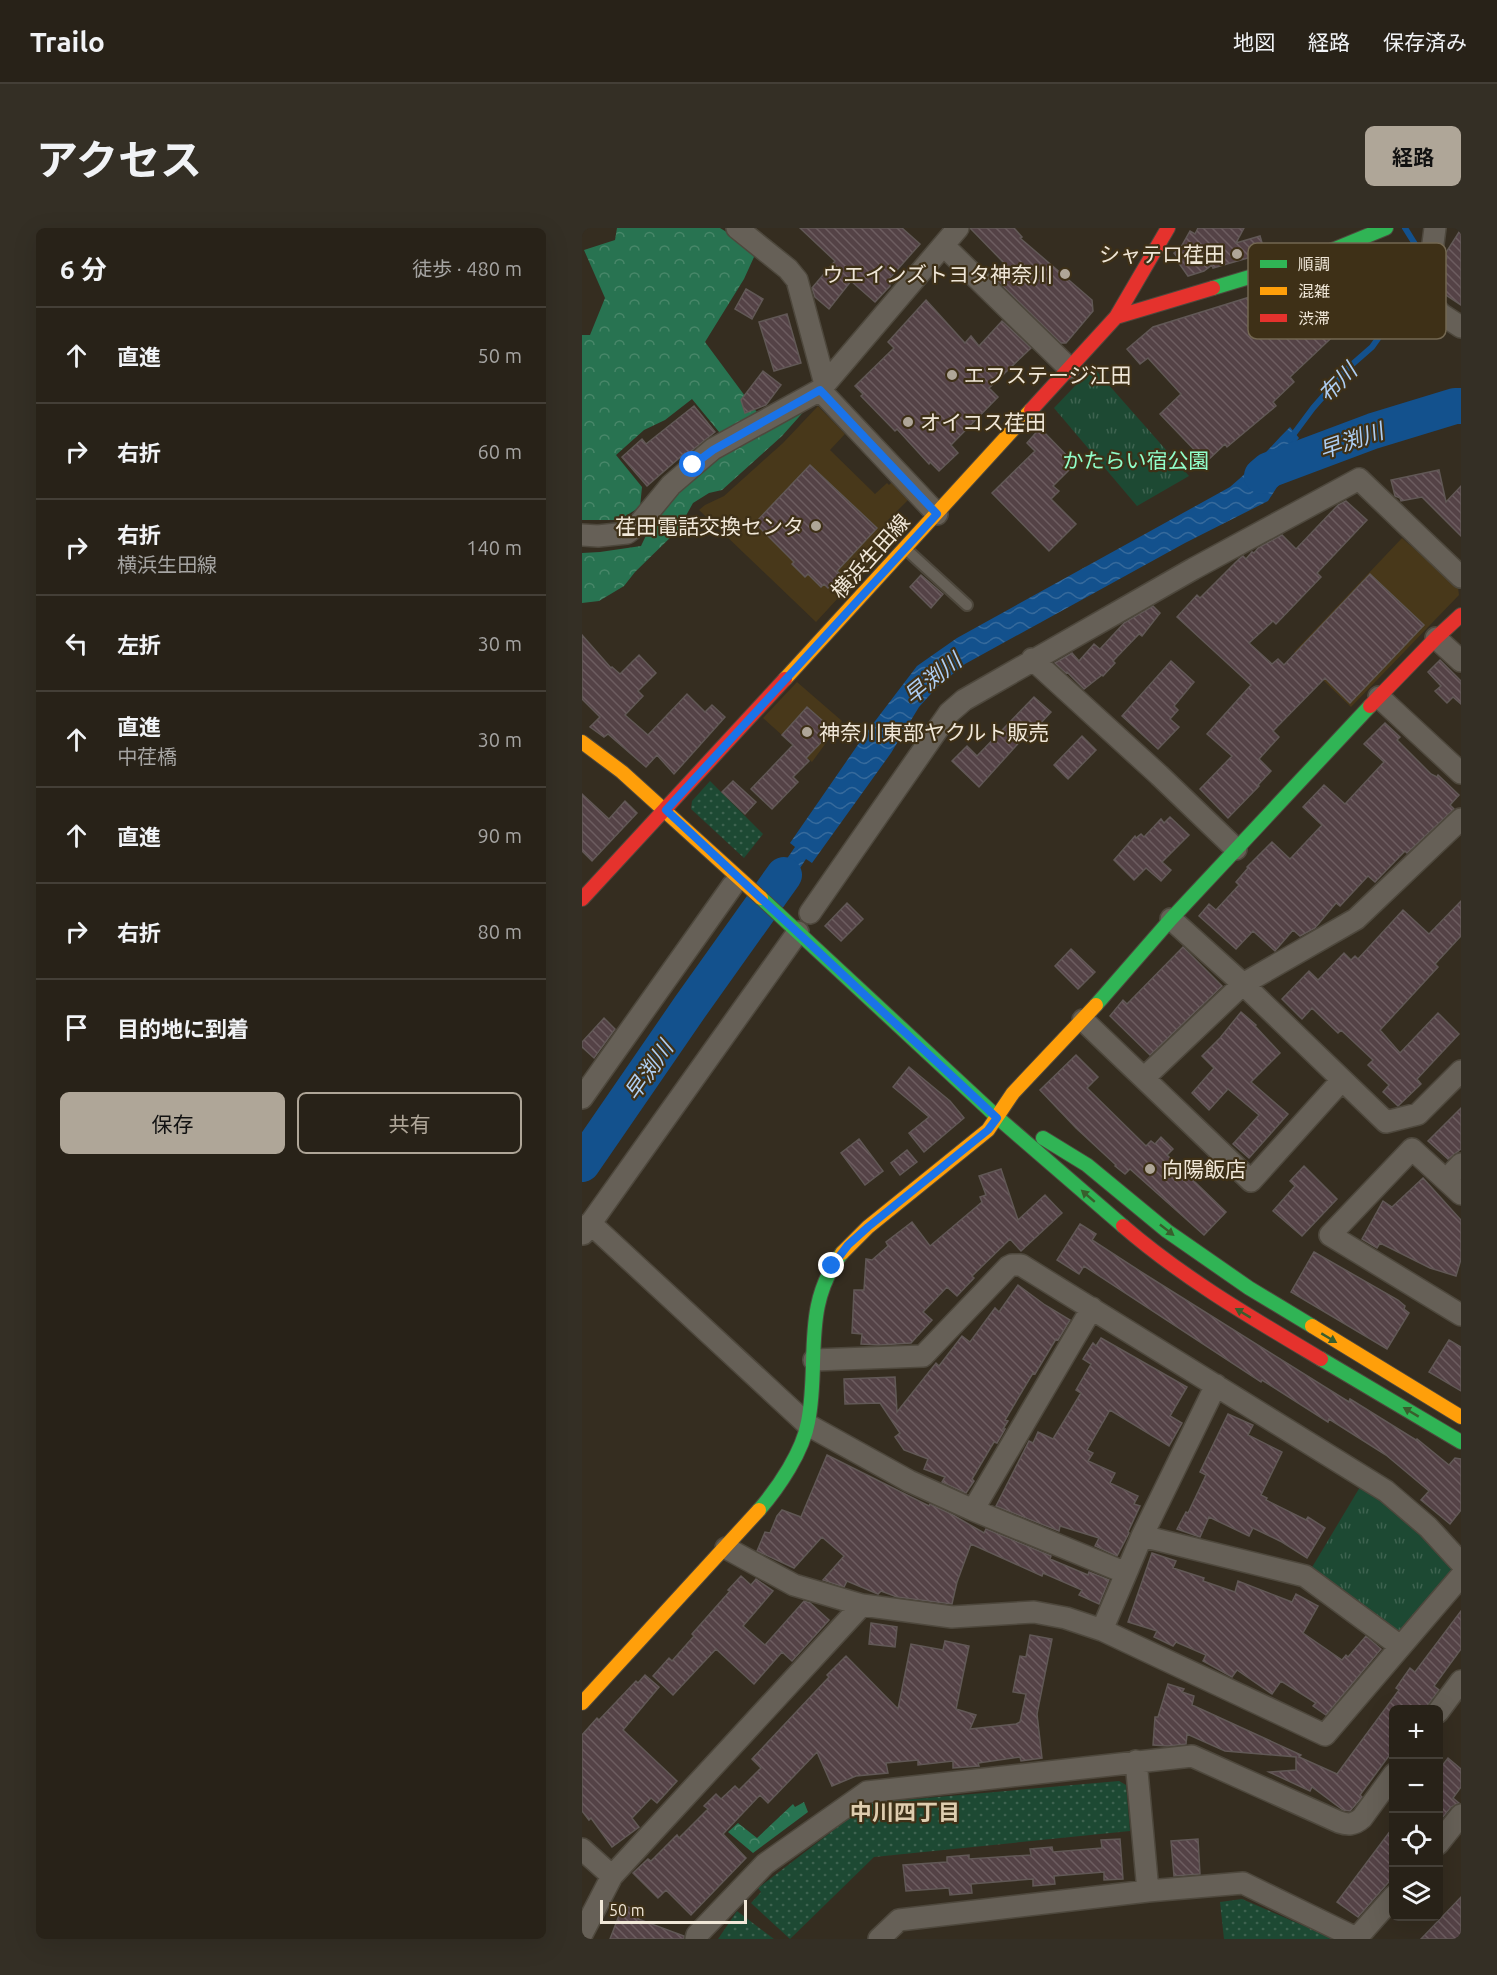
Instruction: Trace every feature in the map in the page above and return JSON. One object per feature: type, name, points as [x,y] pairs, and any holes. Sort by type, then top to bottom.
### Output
[{"type":"street","points":[[737,228],[788,269],[797,280],[822,387],[937,514]]},
{"type":"street","points":[[582,535],[627,533],[639,524],[671,485],[713,450],[822,387],[958,228]]},
{"type":"street","name":"横浜生田線","points":[[582,899],[906,549],[1116,316],[1168,228]]},
{"type":"street","points":[[1434,243],[1436,228]]},
{"type":"street","points":[[1349,243],[1383,229]]},
{"type":"street","points":[[944,246],[1069,368]]},
{"type":"street","points":[[1116,316],[1248,277]]},
{"type":"street","points":[[1446,317],[1461,327]]},
{"type":"street","points":[[810,913],[949,713],[964,699],[1193,569],[1359,479],[1461,577]]},
{"type":"street","points":[[582,1703],[726,1548],[772,1495],[793,1461],[808,1425],[813,1393],[815,1316],[822,1288],[832,1266],[848,1245],[988,1130],[1013,1093],[1083,1020],[1171,919],[1379,697],[1461,615]]},
{"type":"street","points":[[1436,638],[1461,661]]},
{"type":"street","points":[[1032,660],[1159,775],[1236,849]]},
{"type":"street","points":[[1379,697],[1461,773]]},
{"type":"street","points":[[582,742],[622,772],[666,810],[736,881],[798,932],[997,1118],[1146,1246],[1190,1278],[1266,1326],[1461,1442]]},
{"type":"street","points":[[1144,1078],[1243,984],[1356,920],[1461,819]]},
{"type":"street","points":[[582,1098],[736,881]]},
{"type":"street","points":[[1171,919],[1243,984],[1386,1122],[1418,1114],[1461,1071]]},
{"type":"street","points":[[798,932],[586,1229],[808,1425],[909,1480],[973,1510],[1126,1573]]},
{"type":"street","points":[[1083,1020],[1251,1181],[1342,1080]]},
{"type":"street","points":[[997,1118],[1024,1126],[1087,1165],[1167,1231],[1249,1288],[1461,1417]]},
{"type":"street","points":[[1461,1164],[1454,1187],[1412,1149],[1330,1235],[1461,1315]]},
{"type":"street","points":[[814,1360],[923,1356],[1008,1267],[1012,1265],[1026,1267],[1386,1491],[1428,1527],[1461,1563]]},
{"type":"street","points":[[973,1510],[1092,1308]]},
{"type":"street","points":[[1102,1630],[1142,1536],[1216,1385]]},
{"type":"street","points":[[1142,1536],[1305,1576],[1400,1646]]},
{"type":"street","points":[[726,1548],[794,1585],[862,1605],[952,1617],[1034,1612],[1066,1618],[1102,1630],[1325,1735],[1461,1576]]},
{"type":"street","points":[[582,1934],[612,1876],[862,1605]]},
{"type":"street","points":[[1443,1705],[1461,1681]]},
{"type":"street","points":[[696,1939],[697,1935],[765,1864],[867,1792],[1192,1756],[1345,1824],[1357,1822],[1362,1818],[1389,1781]]},
{"type":"street","points":[[1136,1761],[1148,1891]]},
{"type":"street","points":[[1443,1838],[1461,1815]]},
{"type":"street","points":[[582,1849],[612,1876]]},
{"type":"street","points":[[879,1939],[899,1920],[1148,1891],[1243,1883],[1356,1939],[1389,1902]]},
{"type":"lane","points":[[906,549],[967,605]]},
{"type":"shaded area","points":[[818,406],[845,434],[830,450],[875,494],[887,483],[889,485],[893,481],[909,499],[888,520],[899,532],[816,622],[699,510],[724,496],[783,443]]},
{"type":"shaded area","points":[[1402,538],[1458,587],[1459,595],[1351,707],[1294,652]]},
{"type":"shaded area","points":[[797,682],[842,721],[812,762],[763,718]]},
{"type":"green space","points":[[617,228],[720,228],[751,247],[754,257],[744,279],[705,342],[762,419],[724,438],[692,399],[665,420],[644,430],[616,455],[642,487],[640,507],[619,520],[582,520],[582,335],[590,335],[605,298],[584,250],[615,240]]},
{"type":"green space","name":"かたらい宿公園","points":[[1093,367],[1189,476],[1137,506],[1054,408]]},
{"type":"green space","points":[[806,409],[782,436],[722,490],[709,493],[693,503],[678,530],[624,586],[599,601],[582,603],[582,553],[641,546],[651,525],[691,473]]},
{"type":"green space","points":[[710,781],[763,834],[744,858],[691,809],[692,801]]},
{"type":"green space","points":[[1360,1487],[1387,1504],[1411,1524],[1454,1570],[1398,1633],[1311,1569]]},
{"type":"green space","points":[[1119,1781],[1126,1785],[1130,1831],[874,1857],[790,1939],[751,1903],[761,1892],[758,1888],[869,1803]]},
{"type":"green space","points":[[804,1802],[808,1812],[753,1853],[728,1832],[738,1823],[757,1838],[793,1804],[795,1807]]},
{"type":"green space","points":[[1242,1899],[1334,1939],[1224,1939],[1220,1902]]},
{"type":"green space","points":[[737,1911],[774,1939],[718,1939]]},
{"type":"water","points":[[1290,427],[1299,438],[1284,457],[1301,447],[1309,471],[1289,477],[1277,487],[1268,501],[1185,543],[965,664],[938,686],[919,707],[891,753],[812,863],[806,859],[777,903],[764,892],[795,847],[790,843],[866,733],[917,666],[957,638],[1230,487]]},
{"type":"building","points":[[800,228],[902,228],[920,244],[889,279],[890,286],[875,302],[851,281],[829,309],[815,297],[812,288],[835,261]]},
{"type":"building","points":[[970,228],[1014,228],[1022,237],[1020,238],[1092,300],[1093,311],[1066,343],[1061,343],[995,278],[1006,265]]},
{"type":"building","points":[[1198,228],[1244,228],[1236,243],[1260,236],[1262,243],[1248,243],[1248,258],[1213,268],[1212,265],[1204,271],[1188,276],[1174,253],[1181,247],[1190,231],[1195,234]]},
{"type":"building","points":[[1461,229],[1461,305],[1446,295],[1446,252]]},
{"type":"building","points":[[746,289],[763,299],[752,319],[735,309]]},
{"type":"building","points":[[1248,298],[1248,339],[1330,339],[1290,377],[1294,382],[1273,402],[1276,406],[1227,447],[1225,444],[1206,462],[1160,414],[1181,394],[1148,358],[1140,364],[1127,349],[1153,327]]},
{"type":"building","points":[[926,300],[965,343],[971,336],[979,346],[1002,321],[1031,348],[989,388],[998,397],[951,445],[958,453],[939,471],[930,462],[929,464],[897,429],[895,431],[861,396],[863,394],[855,386],[894,348],[888,342]]},
{"type":"building","points":[[787,314],[801,363],[774,371],[759,322]]},
{"type":"building","points":[[763,371],[781,385],[766,405],[745,413],[741,400]]},
{"type":"building","points":[[694,406],[715,432],[686,455],[685,453],[647,486],[622,457],[642,439],[646,444]]},
{"type":"building","points":[[1040,428],[1075,464],[1053,486],[1059,491],[1051,499],[1076,524],[1049,551],[992,493],[1035,451],[1027,443]]},
{"type":"building","name":"荏田電話交換センタ","points":[[810,465],[877,528],[837,571],[841,575],[828,588],[824,584],[821,587],[808,574],[805,577],[792,564],[794,562],[755,523]]},
{"type":"building","points":[[1439,470],[1446,502],[1461,486],[1461,536],[1422,497],[1401,501],[1395,496],[1391,480]]},
{"type":"building","points":[[1346,501],[1367,520],[1317,573],[1321,577],[1276,624],[1273,621],[1249,643],[1272,664],[1278,659],[1284,665],[1370,574],[1424,625],[1350,703],[1325,678],[1273,731],[1279,737],[1259,759],[1271,771],[1228,818],[1200,789],[1232,756],[1207,734],[1251,685],[1177,617],[1197,595],[1200,598],[1243,556],[1246,559],[1258,548],[1282,535],[1296,549],[1338,505]]},
{"type":"building","points":[[921,575],[943,594],[931,608],[910,587]]},
{"type":"building","points":[[1153,606],[1160,613],[1142,636],[1139,634],[1113,661],[1115,663],[1103,676],[1084,689],[1055,663],[1072,653],[1079,661],[1094,644],[1100,649],[1124,623]]},
{"type":"building","points":[[582,635],[611,668],[620,674],[639,655],[656,673],[638,691],[643,696],[625,715],[648,735],[687,694],[705,712],[712,705],[725,717],[674,774],[657,755],[646,767],[608,734],[604,737],[590,727],[600,717],[582,699]]},
{"type":"building","points":[[1440,660],[1461,681],[1461,704],[1453,697],[1447,703],[1435,691],[1441,686],[1428,672]]},
{"type":"building","points":[[1171,661],[1194,682],[1174,706],[1178,710],[1170,719],[1179,727],[1158,749],[1122,716]]},
{"type":"building","points":[[1034,697],[1051,712],[1025,740],[1023,738],[979,787],[952,761],[967,746],[977,756]]},
{"type":"building","points":[[807,707],[833,730],[806,758],[809,761],[793,777],[798,782],[772,809],[751,789],[793,745],[782,735]]},
{"type":"building","points":[[1385,723],[1400,737],[1397,740],[1431,774],[1437,777],[1438,775],[1459,795],[1450,805],[1454,809],[1407,853],[1405,851],[1375,882],[1368,876],[1340,906],[1336,903],[1315,928],[1300,936],[1293,930],[1275,951],[1253,931],[1236,949],[1199,916],[1209,904],[1216,910],[1239,885],[1236,882],[1247,867],[1272,842],[1290,859],[1322,825],[1303,807],[1324,785],[1345,804],[1384,762],[1364,744]]},
{"type":"building","points":[[1082,736],[1096,750],[1068,779],[1054,765]]},
{"type":"building","points":[[733,781],[756,802],[745,814],[722,792]]},
{"type":"building","points":[[582,794],[609,819],[625,801],[637,813],[592,861],[582,851]]},
{"type":"building","points":[[1170,817],[1189,835],[1162,862],[1171,870],[1161,881],[1146,868],[1134,880],[1114,860],[1135,836],[1136,838],[1141,834],[1144,837],[1161,819],[1164,823]]},
{"type":"building","points":[[1461,901],[1461,936],[1435,964],[1438,967],[1380,1030],[1400,1053],[1438,1013],[1459,1034],[1417,1079],[1421,1084],[1398,1106],[1383,1092],[1389,1085],[1368,1065],[1373,1060],[1341,1030],[1338,1033],[1312,1008],[1302,1019],[1282,999],[1309,971],[1318,980],[1344,953],[1351,960],[1355,956],[1358,959],[1403,910],[1429,934]]},
{"type":"building","points":[[847,903],[863,919],[841,941],[825,926]]},
{"type":"building","points":[[1183,947],[1222,986],[1150,1055],[1110,1016],[1123,1000],[1127,1004]]},
{"type":"building","points":[[1071,949],[1095,972],[1078,989],[1055,966]]},
{"type":"building","points":[[1241,1012],[1256,1025],[1280,1053],[1251,1082],[1288,1114],[1249,1158],[1233,1144],[1259,1115],[1228,1089],[1209,1110],[1192,1093],[1214,1068],[1202,1056]]},
{"type":"building","points":[[604,1018],[615,1029],[594,1058],[582,1047],[582,1042]]},
{"type":"building","points":[[1076,1055],[1098,1077],[1087,1088],[1146,1146],[1151,1141],[1155,1144],[1161,1137],[1173,1149],[1167,1155],[1226,1212],[1204,1235],[1130,1169],[1125,1174],[1115,1166],[1040,1090]]},
{"type":"building","points":[[909,1067],[950,1101],[964,1118],[924,1152],[909,1133],[929,1117],[893,1087]]},
{"type":"building","points":[[1461,1108],[1461,1149],[1448,1159],[1428,1141]]},
{"type":"building","points":[[859,1139],[883,1171],[865,1185],[841,1153]]},
{"type":"building","points":[[907,1150],[917,1162],[900,1175],[891,1163]]},
{"type":"building","points":[[1304,1166],[1337,1199],[1302,1236],[1273,1211],[1295,1186],[1290,1181]]},
{"type":"building","points":[[1001,1169],[1018,1220],[1045,1195],[1062,1213],[1021,1251],[1010,1239],[972,1276],[974,1278],[957,1296],[947,1287],[923,1312],[932,1320],[911,1343],[861,1344],[862,1334],[852,1333],[854,1290],[864,1290],[866,1259],[872,1260],[888,1246],[886,1242],[912,1222],[930,1246],[982,1202],[980,1197],[986,1195],[979,1176]]},
{"type":"building","points":[[1423,1178],[1461,1220],[1461,1259],[1456,1276],[1430,1268],[1380,1243],[1377,1248],[1362,1239],[1383,1201],[1392,1207]]},
{"type":"building","points":[[1080,1224],[1096,1234],[1092,1240],[1349,1402],[1350,1399],[1417,1439],[1449,1465],[1455,1458],[1461,1459],[1461,1510],[1450,1524],[1421,1500],[1429,1491],[1386,1455],[1329,1419],[1328,1422],[1262,1380],[1261,1382],[1084,1266],[1079,1274],[1057,1260]]},
{"type":"building","points":[[1314,1252],[1405,1306],[1404,1309],[1409,1313],[1387,1349],[1291,1292]]},
{"type":"building","points":[[1018,1285],[1070,1320],[1035,1374],[1033,1373],[1005,1420],[1008,1421],[1003,1429],[1005,1429],[997,1443],[994,1442],[966,1493],[942,1482],[945,1477],[924,1469],[928,1459],[904,1450],[895,1437],[900,1433],[880,1403],[845,1404],[844,1379],[895,1377],[897,1412],[936,1363],[939,1366],[962,1336],[970,1342],[995,1308],[999,1312]]},
{"type":"building","points":[[1101,1338],[1187,1387],[1170,1416],[1182,1423],[1169,1446],[1110,1410],[1087,1450],[1093,1453],[1088,1461],[1115,1473],[1110,1483],[1138,1496],[1134,1504],[1140,1506],[1117,1556],[1095,1546],[1099,1538],[1060,1526],[1059,1531],[996,1506],[1029,1441],[1033,1443],[1038,1432],[1053,1439],[1081,1393],[1076,1390],[1091,1364],[1083,1359],[1093,1343],[1096,1346]]},
{"type":"building","points":[[1449,1340],[1461,1347],[1461,1391],[1429,1372]]},
{"type":"building","points":[[1228,1414],[1253,1425],[1248,1435],[1282,1452],[1261,1495],[1267,1498],[1266,1500],[1306,1520],[1308,1517],[1325,1528],[1307,1558],[1282,1542],[1253,1528],[1249,1536],[1209,1517],[1200,1537],[1177,1529],[1186,1512],[1188,1513],[1206,1475],[1200,1472]]},
{"type":"building","points":[[827,1455],[929,1506],[930,1504],[953,1515],[984,1533],[986,1529],[1051,1556],[1050,1559],[1088,1575],[1089,1572],[1109,1580],[1099,1604],[1079,1595],[1082,1590],[1043,1573],[1042,1576],[971,1544],[957,1582],[952,1604],[897,1597],[881,1591],[878,1594],[847,1581],[844,1587],[823,1580],[844,1556],[822,1537],[794,1568],[757,1551],[765,1532],[770,1533],[782,1510],[801,1517]]},
{"type":"building","points":[[1152,1553],[1176,1561],[1173,1568],[1204,1578],[1203,1581],[1235,1592],[1238,1581],[1292,1602],[1296,1594],[1318,1606],[1303,1633],[1342,1660],[1346,1655],[1348,1657],[1366,1636],[1381,1649],[1326,1715],[1313,1706],[1316,1703],[1281,1681],[1272,1694],[1237,1670],[1232,1677],[1203,1661],[1206,1655],[1176,1642],[1173,1646],[1154,1637],[1157,1631],[1128,1622]]},
{"type":"building","points":[[741,1576],[751,1585],[756,1579],[773,1591],[743,1626],[765,1645],[804,1601],[810,1603],[829,1620],[792,1661],[782,1652],[754,1684],[716,1649],[673,1695],[653,1676],[669,1658],[672,1661],[694,1636],[692,1634]]},
{"type":"building","points":[[1461,1611],[1461,1649],[1434,1686],[1439,1690],[1428,1705],[1389,1705],[1389,1756],[1350,1811],[1343,1810],[1312,1787],[1310,1791],[1269,1772],[1296,1770],[1296,1757],[1225,1751],[1187,1734],[1186,1744],[1153,1745],[1155,1717],[1158,1717],[1168,1684],[1184,1689],[1182,1692],[1194,1696],[1192,1705],[1337,1774],[1399,1690],[1396,1688],[1410,1668],[1415,1672]]},
{"type":"building","points":[[871,1623],[897,1627],[895,1647],[869,1644]]},
{"type":"building","points":[[1030,1635],[1052,1639],[1037,1714],[1042,1758],[1021,1761],[1020,1757],[978,1763],[979,1766],[953,1768],[953,1761],[918,1765],[918,1760],[886,1763],[888,1773],[856,1776],[832,1786],[817,1752],[768,1803],[760,1795],[723,1834],[746,1858],[691,1915],[666,1890],[658,1898],[633,1873],[648,1859],[651,1861],[677,1835],[679,1838],[708,1809],[704,1806],[716,1794],[721,1799],[735,1786],[739,1790],[761,1768],[752,1759],[846,1656],[898,1709],[911,1644],[943,1650],[945,1641],[969,1646],[956,1709],[976,1715],[970,1729],[1016,1724],[1020,1722],[1026,1694],[1013,1692],[1020,1656],[1026,1657]]},
{"type":"building","points":[[645,1675],[659,1687],[623,1730],[677,1781],[657,1803],[651,1798],[632,1818],[639,1827],[612,1847],[591,1818],[589,1820],[582,1811],[582,1735],[597,1718],[599,1720],[636,1681],[638,1683]]},
{"type":"building","points":[[1448,1758],[1461,1769],[1461,1787],[1453,1798],[1459,1803],[1451,1807],[1443,1817],[1443,1813],[1443,1764]]},
{"type":"building","points":[[1389,1833],[1389,1882],[1358,1917],[1337,1902]]},
{"type":"building","points":[[1120,1839],[1123,1879],[1104,1880],[1104,1872],[1054,1876],[1055,1884],[1033,1886],[1033,1879],[971,1884],[972,1893],[950,1895],[949,1888],[906,1891],[903,1865],[947,1862],[947,1857],[969,1855],[969,1859],[1031,1855],[1030,1849],[1052,1847],[1053,1852],[1102,1848],[1101,1840]]},
{"type":"building","points":[[1198,1839],[1200,1874],[1174,1876],[1171,1841]]},
{"type":"building","points":[[1461,1897],[1461,1939],[1421,1939],[1438,1921],[1443,1921],[1443,1916]]},
{"type":"building","points":[[623,1905],[643,1913],[638,1919],[684,1936],[684,1939],[610,1939]]},
{"type":"waterway","name":"布川","points":[[1405,228],[1414,243]]},
{"type":"waterway","name":"布川","points":[[1290,439],[1348,368],[1378,339]]},
{"type":"waterway","name":"早渕川","points":[[1262,476],[1269,470],[1373,431],[1461,406]]},
{"type":"waterway","name":"早渕川","points":[[582,1164],[784,875]]},
{"type":"traffic: fast","points":[[1350,243],[1386,228]]},
{"type":"traffic: fast","points":[[1213,288],[1248,278]]},
{"type":"traffic: fast","points":[[1096,1005],[1171,919],[1370,706]]},
{"type":"traffic: fast","points":[[761,898],[997,1117],[1123,1226]]},
{"type":"traffic: fast","points":[[1043,1138],[1087,1165],[1167,1231],[1249,1288],[1312,1326]]},
{"type":"traffic: fast","points":[[759,1510],[789,1468],[805,1433],[811,1399],[816,1314],[829,1273],[842,1253]]},
{"type":"traffic: fast","points":[[1321,1359],[1461,1442]]},
{"type":"traffic: slow","points":[[785,679],[1031,410]]},
{"type":"traffic: slow","points":[[582,742],[622,772],[761,898]]},
{"type":"traffic: slow","points":[[842,1253],[868,1227],[988,1130],[1013,1093],[1096,1005]]},
{"type":"traffic: slow","points":[[1312,1326],[1461,1417]]},
{"type":"traffic: slow","points":[[582,1703],[759,1510]]},
{"type":"traffic: jam","points":[[1116,317],[1168,228]]},
{"type":"traffic: jam","points":[[1031,410],[1116,317],[1213,288]]},
{"type":"traffic: jam","points":[[1370,706],[1461,615]]},
{"type":"traffic: jam","points":[[582,899],[785,679]]},
{"type":"traffic: jam","points":[[1123,1226],[1194,1280],[1321,1359]]},
{"type":"place","name":"シャテロ荏田","points":[[1237,254]]},
{"type":"place","name":"ウエインズトヨタ神奈川","points":[[1065,274]]},
{"type":"place","name":"エフステージ江田","points":[[952,375]]},
{"type":"place","name":"オイコス荏田","points":[[908,422]]},
{"type":"place","name":"荏田電話交換センタ","points":[[816,526]]},
{"type":"place","name":"神奈川東部ヤクルト販売","points":[[807,732]]},
{"type":"place","name":"向陽飯店","points":[[1150,1169]]},
{"type":"district","name":"中川四丁目","points":[[905,1811]]},
{"type":"route","points":[[693,465],[740,434],[820,390],[937,514],[666,810],[997,1118],[988,1130],[868,1227],[848,1245],[832,1266]]}]
